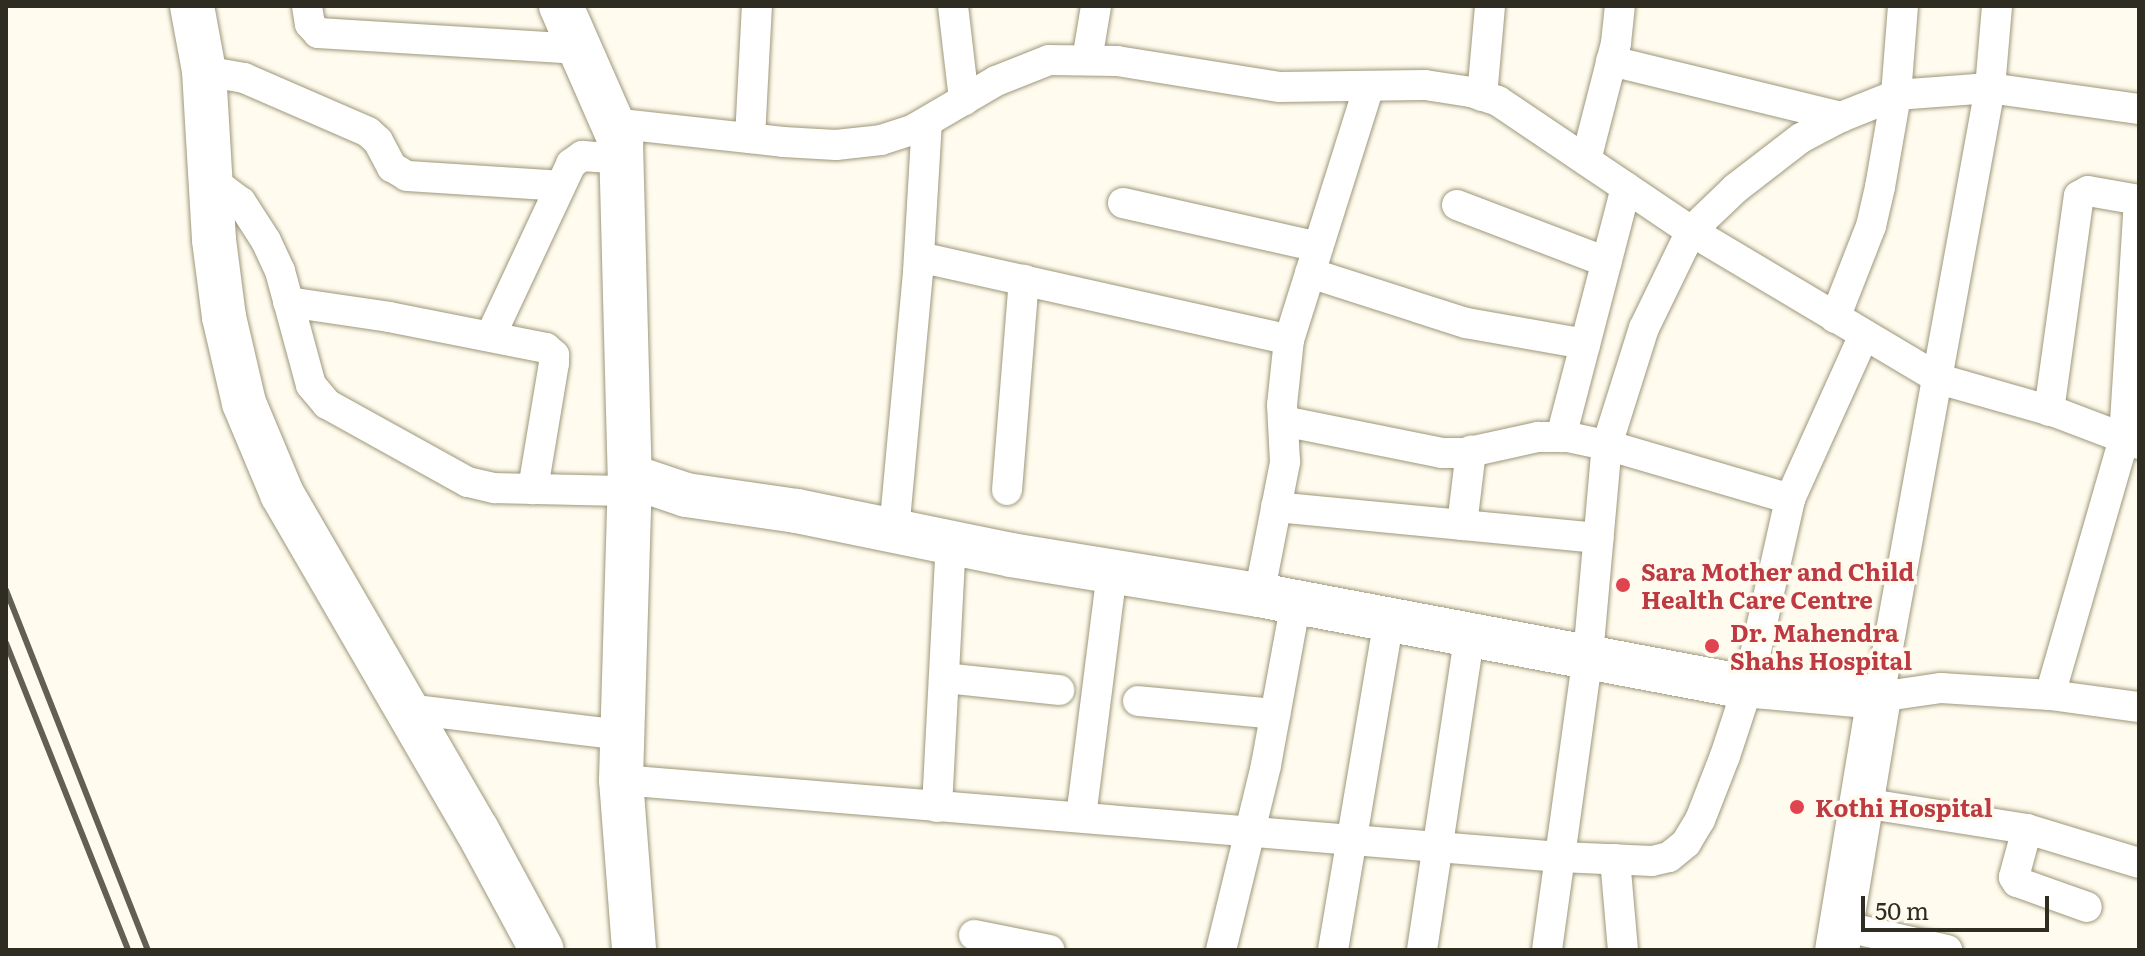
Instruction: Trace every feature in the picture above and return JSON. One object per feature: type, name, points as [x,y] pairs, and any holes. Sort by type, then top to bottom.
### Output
[{"type":"street","points":[[192,6],[204,71],[210,179],[224,317],[244,403],[282,494],[542,950]]},
{"type":"street","points":[[307,6],[310,24],[318,33],[580,49]]},
{"type":"street","points":[[561,6],[617,141],[630,484],[621,780],[634,950]]},
{"type":"street","points":[[750,138],[757,6]]},
{"type":"street","points":[[953,6],[964,100]]},
{"type":"street","points":[[1087,60],[1096,6]]},
{"type":"street","points":[[1482,96],[1490,6]]},
{"type":"street","points":[[1586,160],[1611,61],[1620,6]]},
{"type":"street","points":[[1835,318],[1871,226],[1896,95],[1903,6]]},
{"type":"street","points":[[1947,950],[1840,938],[1879,697],[1990,88],[1997,6]]},
{"type":"street","points":[[491,335],[560,186],[576,159],[617,141],[750,138],[836,145],[881,140],[927,122],[1027,66],[1049,60],[1117,61],[1280,87],[1425,85],[1498,101],[1691,231],[1939,379],[2049,411],[2131,441]]},
{"type":"street","points":[[1611,61],[1841,117]]},
{"type":"street","points":[[204,71],[244,78],[368,132],[398,173],[560,186]]},
{"type":"street","points":[[1221,950],[1251,830],[1275,714],[1276,507],[1285,462],[1283,421],[1289,340],[1369,86]]},
{"type":"street","points":[[1547,950],[1588,656],[1607,445],[1635,349],[1691,231],[1774,157],[1841,117],[1896,95],[1990,88],[2139,109]]},
{"type":"street","points":[[894,531],[919,257],[927,122]]},
{"type":"street","points":[[210,179],[241,202],[280,271],[311,385],[327,404],[468,482],[533,489],[630,484],[797,511],[951,543],[1389,618],[1748,686],[1879,697],[1941,688],[2050,695],[2139,707]]},
{"type":"street","points":[[1561,437],[1626,187]]},
{"type":"street","points":[[2049,411],[2079,196],[2088,191],[2139,200],[2131,441],[2050,695]]},
{"type":"street","points":[[1123,203],[1314,260],[1466,323],[1585,344]]},
{"type":"street","points":[[1457,205],[1606,262]]},
{"type":"street","points":[[919,257],[1289,340]]},
{"type":"street","points":[[1007,490],[1024,280]]},
{"type":"street","points":[[288,302],[537,343],[554,355],[533,489]]},
{"type":"street","points":[[621,780],[1560,857],[1652,861],[1669,857],[1686,843],[1710,795],[1748,686],[1790,499],[1864,335]]},
{"type":"street","points":[[1283,421],[1441,453],[1471,451],[1538,437],[1561,437],[1607,445],[1790,499]]},
{"type":"street","points":[[1462,525],[1471,451]]},
{"type":"street","points":[[1276,507],[1599,538]]},
{"type":"street","points":[[937,807],[951,543]]},
{"type":"street","points":[[1081,817],[1112,571]]},
{"type":"street","points":[[1333,950],[1389,618]]},
{"type":"street","points":[[1422,950],[1470,634]]},
{"type":"street","points":[[944,678],[1059,690]]},
{"type":"street","points":[[1138,701],[1275,714]]},
{"type":"street","points":[[407,709],[622,735]]},
{"type":"street","points":[[1863,803],[2027,829],[2139,863]]},
{"type":"street","points":[[2027,829],[2014,877],[2017,882],[2087,907]]},
{"type":"street","points":[[1615,859],[1623,950]]},
{"type":"street","points":[[974,935],[1050,950]]},
{"type":"railway","points":[[6,590],[148,950]]},
{"type":"railway","points":[[6,643],[128,950]]},
{"type":"place","name":"Sara Mother and Child Health Care Centre","points":[[1623,585]]},
{"type":"place","name":"Dr. Mahendra Shahs Hospital","points":[[1712,646]]},
{"type":"place","name":"Kothi Hospital","points":[[1797,807]]}]
